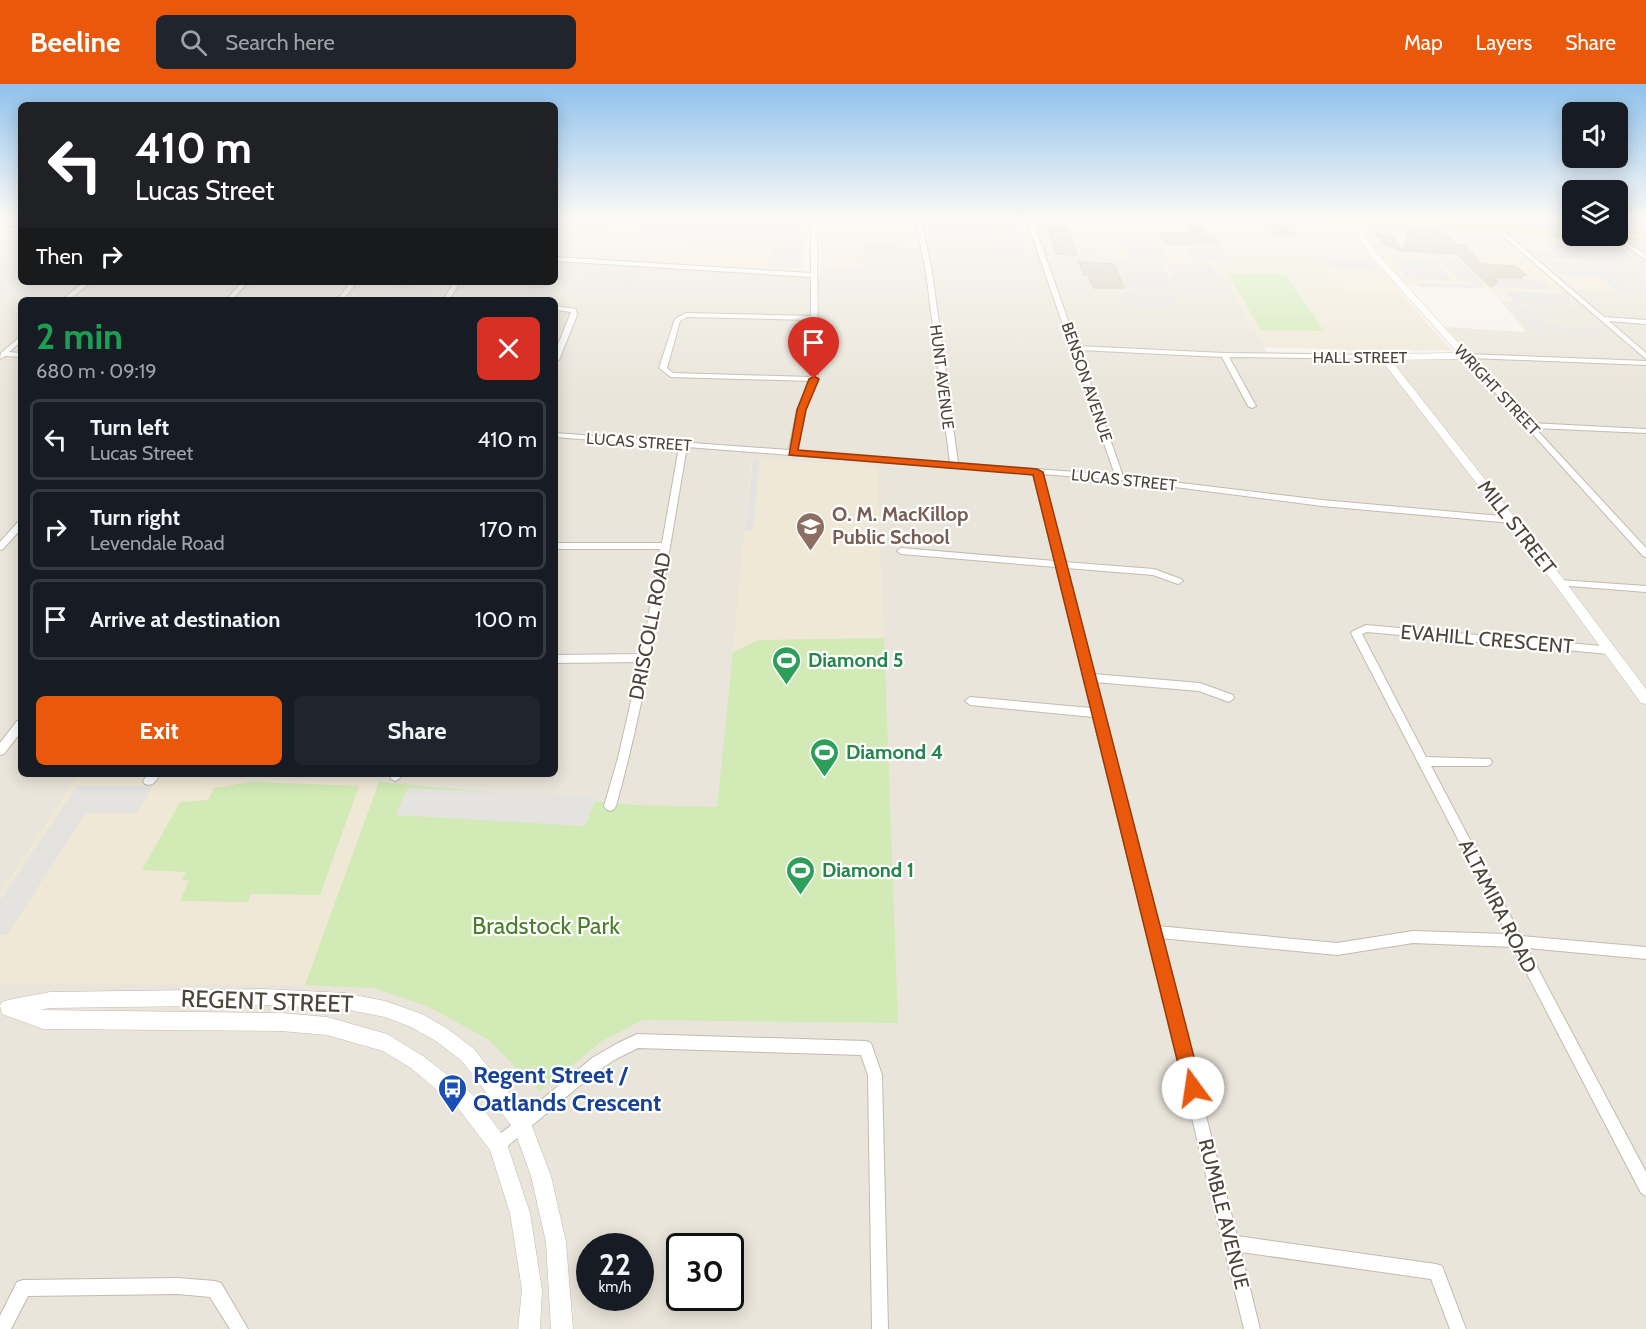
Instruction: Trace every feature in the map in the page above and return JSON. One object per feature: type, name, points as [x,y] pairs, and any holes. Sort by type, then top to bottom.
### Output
[{"type":"street","points":[[792,453],[801,410],[814,379],[815,276]]},
{"type":"street","name":"HUNT AVENUE","points":[[930,276],[954,465]]},
{"type":"street","name":"BENSON AVENUE","points":[[1050,276],[1120,478]]},
{"type":"street","name":"WRIGHT STREET","points":[[1394,276],[1646,554]]},
{"type":"street","points":[[1552,276],[1646,357]]},
{"type":"street","points":[[69,297],[84,285]]},
{"type":"street","points":[[232,297],[242,285]]},
{"type":"street","points":[[342,297],[352,285]]},
{"type":"street","points":[[558,308],[574,309],[574,315],[558,353]]},
{"type":"street","points":[[814,379],[671,375],[663,369],[677,320],[686,315],[815,318]]},
{"type":"street","points":[[1601,319],[1646,322]]},
{"type":"street","points":[[2,355],[18,342]]},
{"type":"street","name":"HALL STREET","points":[[1075,348],[1224,355],[1465,356],[1646,363]]},
{"type":"street","points":[[2,355],[18,355]]},
{"type":"street","points":[[1224,355],[1252,406]]},
{"type":"street","name":"MILL STREET","points":[[1384,357],[1512,520],[1644,695]]},
{"type":"street","points":[[1528,425],[1646,431]]},
{"type":"street","name":"LUCAS STREET","points":[[558,435],[1120,478],[1322,503],[1512,520]]},
{"type":"street","name":"DRISCOLL ROAD","points":[[610,806],[646,658],[683,446]]},
{"type":"street","name":"RUMBLE AVENUE","points":[[1037,472],[1155,932],[1252,1329]]},
{"type":"street","points":[[0,547],[18,527]]},
{"type":"street","points":[[558,546],[666,546]]},
{"type":"street","points":[[901,551],[1154,572],[1178,581]]},
{"type":"street","points":[[1560,583],[1646,589]]},
{"type":"street","name":"EVAHILL CRESCENT","points":[[1366,628],[1609,650]]},
{"type":"street","name":"ALTAMIRA ROAD","points":[[1366,628],[1356,633],[1646,1188]]},
{"type":"street","points":[[558,659],[646,658]]},
{"type":"street","points":[[1090,678],[1200,687],[1229,698]]},
{"type":"street","points":[[970,702],[1098,713]]},
{"type":"street","points":[[0,751],[18,728]]},
{"type":"street","points":[[1423,761],[1486,762]]},
{"type":"street","points":[[1155,932],[1337,950],[1413,937],[1516,941],[1646,953]]},
{"type":"street","name":"REGENT STREET","points":[[4,1007],[50,1000],[266,997],[344,1000],[385,1009],[416,1020],[442,1035],[468,1055],[521,1122],[541,1176],[556,1242],[562,1329]]},
{"type":"street","name":"REGENT STREET","points":[[4,1007],[43,1020],[280,1022],[327,1026],[387,1043],[417,1062],[465,1101],[498,1145],[520,1213],[531,1290],[529,1329]]},
{"type":"street","points":[[498,1145],[521,1122],[609,1053],[637,1041],[866,1048],[875,1076],[880,1329]]},
{"type":"street","points":[[1232,1243],[1436,1272],[1458,1329]]},
{"type":"street","points":[[2,1329],[23,1288],[178,1286],[215,1289],[240,1329]]},
{"type":"shaded area","points":[[0,276],[18,276],[18,285],[558,285],[558,276],[1224,277],[1269,356],[1395,362],[1474,357],[1444,327],[1526,332],[1500,300],[1574,304],[1556,287],[1635,292],[1617,276],[1646,276],[1646,1329],[0,1329]]},
{"type":"shaded area","points":[[588,276],[635,276],[630,293],[617,293],[620,282],[586,283]]},
{"type":"shaded area","points":[[1124,276],[1167,276],[1171,290],[1130,288]]},
{"type":"shaded area","points":[[1173,276],[1223,276],[1224,277]]},
{"type":"shaded area","points":[[1173,276],[1218,276],[1220,279],[1175,279]]},
{"type":"shaded area","points":[[1223,276],[1333,276],[1347,293],[1402,295],[1451,350],[1383,351],[1264,347]]},
{"type":"shaded area","points":[[1333,276],[1618,276],[1636,292],[1557,287],[1574,305],[1500,300],[1486,289],[1394,285],[1402,295],[1347,293]]},
{"type":"shaded area","points":[[1406,276],[1448,276],[1452,281]]},
{"type":"shaded area","points":[[1457,276],[1477,276],[1486,285],[1475,286],[1477,288],[1420,287],[1417,283],[1473,285],[1470,281],[1461,281]]},
{"type":"shaded area","points":[[1585,276],[1620,276],[1630,285],[1625,285],[1634,292],[1617,291],[1600,278]]},
{"type":"shaded area","points":[[1623,276],[1642,276],[1644,278],[1625,278]]},
{"type":"shaded area","points":[[1489,277],[1543,281],[1553,290],[1493,287],[1490,284],[1496,284]]},
{"type":"shaded area","points":[[401,285],[409,285],[407,289],[436,289],[432,297],[392,297]]},
{"type":"shaded area","points":[[531,285],[555,285],[550,295],[559,296],[558,298],[526,297]]},
{"type":"shaded area","points":[[1121,291],[1172,293],[1177,306],[1171,306],[1172,309],[1136,308],[1134,302],[1124,302]]},
{"type":"shaded area","points":[[1505,291],[1563,294],[1572,304],[1514,302]]},
{"type":"shaded area","points":[[470,296],[526,297],[470,297]]},
{"type":"shaded area","points":[[1510,305],[1528,306],[1547,326],[1598,328],[1606,336],[1532,330]]},
{"type":"shaded area","name":"O. M. MacKillop Public School","points":[[751,458],[877,466],[884,638],[758,640],[733,652]]},
{"type":"shaded area","points":[[753,459],[760,459],[753,531],[745,531]]},
{"type":"shaded area","points":[[77,777],[192,777],[379,782],[305,985],[0,984],[0,894]]},
{"type":"shaded area","points":[[77,786],[153,786],[137,813],[86,813],[7,935],[0,935],[0,900]]},
{"type":"shaded area","points":[[408,788],[597,797],[585,826],[395,815]]},
{"type":"green space","points":[[1229,276],[1286,276],[1324,331],[1261,330]]},
{"type":"green space","name":"Bradstock Park","points":[[884,638],[898,1023],[643,1020],[602,1041],[540,1091],[489,1040],[429,1007],[374,988],[305,985],[379,782],[637,805],[717,807],[733,652],[758,640]]},
{"type":"green space","points":[[252,782],[359,786],[320,895],[251,894],[248,902],[180,901],[189,881],[182,879],[186,872],[142,870],[180,802],[208,800],[214,788]]},
{"type":"building","points":[[1089,276],[1119,276],[1124,288],[1094,288]]},
{"type":"building","points":[[1480,276],[1521,276],[1522,278],[1492,277],[1497,282],[1491,287]]},
{"type":"place","name":"O. M. MacKillop Public School","points":[[811,552]]},
{"type":"place","name":"Diamond 5","points":[[787,686]]},
{"type":"place","name":"Diamond 4","points":[[825,778]]},
{"type":"place","name":"Diamond 1","points":[[801,896]]},
{"type":"place","name":"Regent Street / Oatlands Crescent","points":[[452,1114]]},
{"type":"route","points":[[814,379],[801,410],[792,453],[1037,472],[1193,1088]]}]
